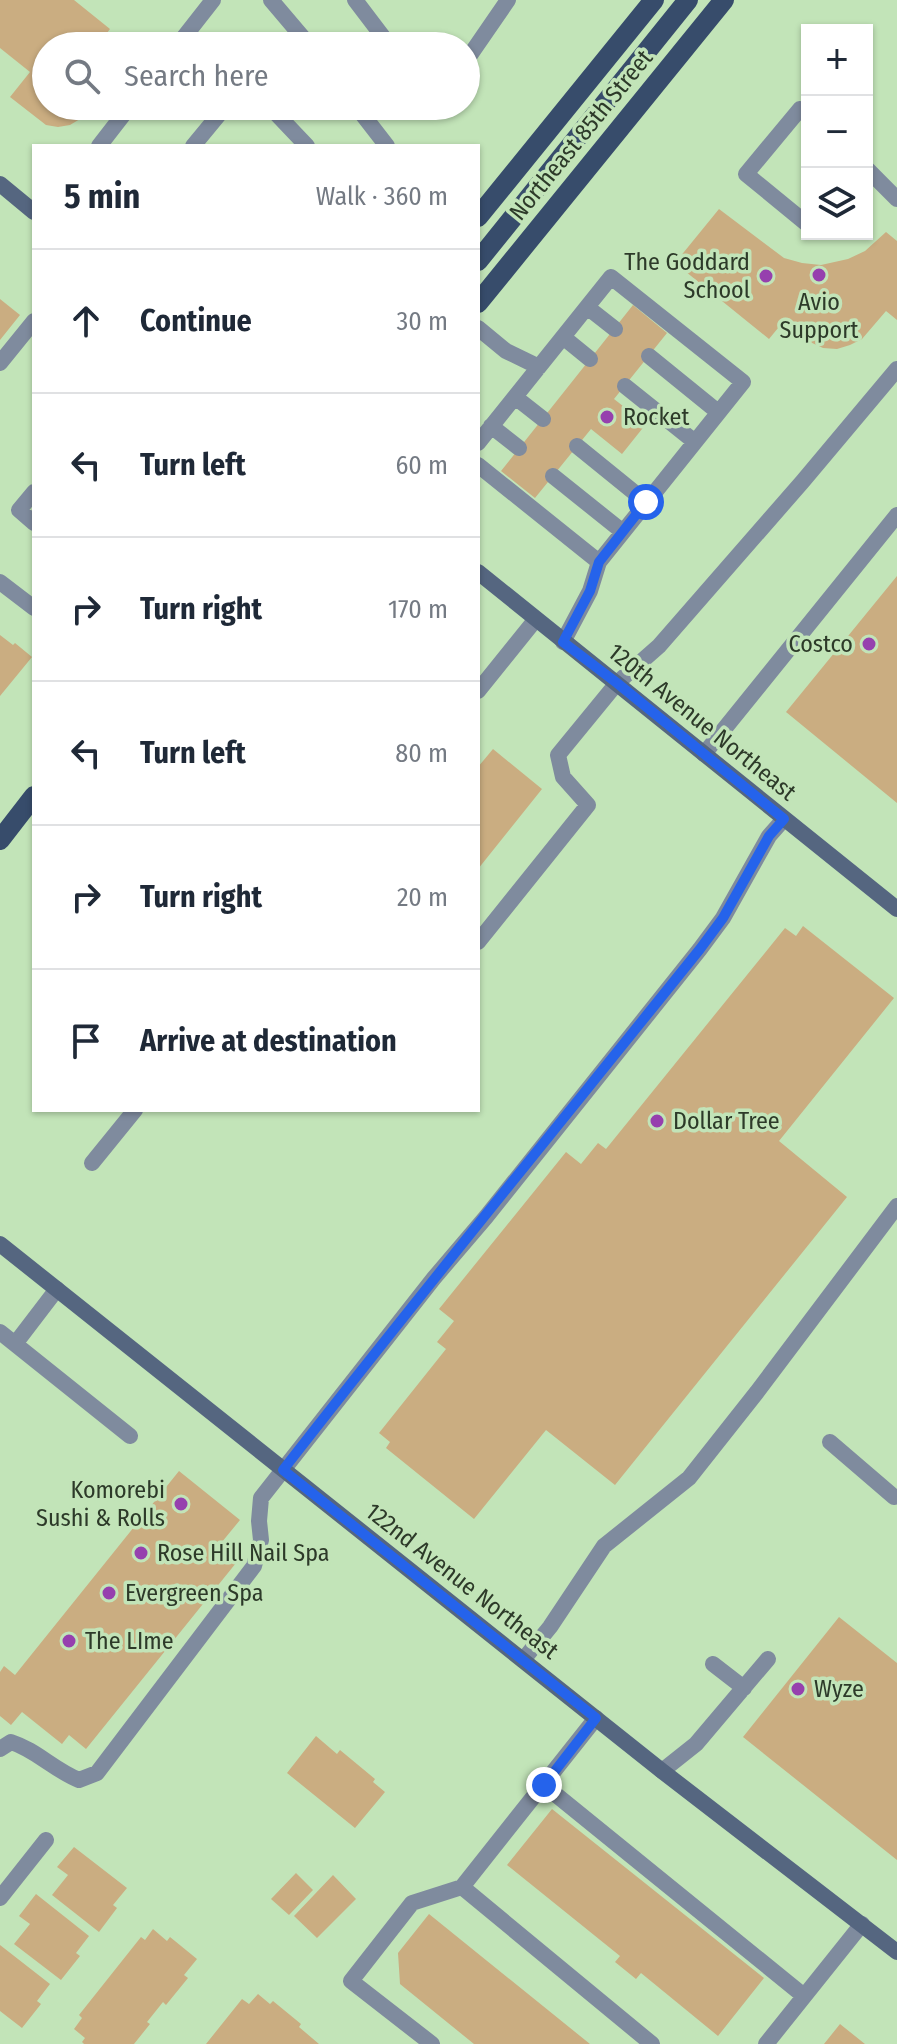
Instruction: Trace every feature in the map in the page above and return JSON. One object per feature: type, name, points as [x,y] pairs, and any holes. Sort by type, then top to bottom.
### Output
[{"type":"main road","name":"Northeast 85th Street","points":[[481,208],[654,0]]},
{"type":"main road","points":[[480,259],[688,0]]},
{"type":"main road","name":"Northeast 85th Street","points":[[480,301],[724,0]]},
{"type":"main road","points":[[0,840],[32,799]]},
{"type":"street","points":[[188,32],[213,0]]},
{"type":"street","points":[[271,0],[298,32]]},
{"type":"street","points":[[355,0],[379,32]]},
{"type":"street","points":[[480,41],[508,0]]},
{"type":"street","points":[[801,110],[746,174],[801,219]]},
{"type":"street","points":[[104,140],[119,120]]},
{"type":"street","points":[[195,144],[214,120]]},
{"type":"street","points":[[282,120],[305,144]]},
{"type":"street","points":[[367,120],[385,144]]},
{"type":"street","points":[[873,175],[897,199]]},
{"type":"street","points":[[0,184],[32,210]]},
{"type":"street","points":[[480,440],[611,277],[743,382],[599,562],[590,591],[563,642]]},
{"type":"street","points":[[587,307],[615,329]]},
{"type":"street","points":[[0,363],[32,323]]},
{"type":"street","points":[[480,330],[506,351],[539,367]]},
{"type":"street","points":[[563,337],[590,359]]},
{"type":"street","points":[[649,356],[718,412]]},
{"type":"street","points":[[480,940],[588,805],[563,777],[558,755],[617,683],[659,646],[897,369]]},
{"type":"street","points":[[625,386],[695,442]]},
{"type":"street","points":[[515,397],[543,419]]},
{"type":"street","points":[[491,426],[519,448]]},
{"type":"street","points":[[577,446],[646,502]]},
{"type":"street","points":[[480,467],[599,562]]},
{"type":"street","points":[[553,476],[623,532]]},
{"type":"street","points":[[32,494],[19,510],[32,521]]},
{"type":"street","points":[[704,754],[897,515]]},
{"type":"street","name":"120th Avenue Northeast","points":[[480,574],[897,909]]},
{"type":"street","points":[[0,582],[32,606]]},
{"type":"street","points":[[480,689],[536,619]]},
{"type":"street","points":[[0,1749],[11,1742],[25,1747],[79,1780],[97,1773],[254,1566],[261,1540],[261,1498],[700,949],[723,918],[769,836],[784,819]]},
{"type":"street","points":[[92,1163],[133,1112]]},
{"type":"street","points":[[523,1660],[550,1627],[604,1546],[689,1478],[897,1206]]},
{"type":"street","name":"122nd Avenue Northeast","points":[[0,1244],[662,1771],[897,1952]]},
{"type":"street","points":[[15,1344],[57,1289]]},
{"type":"street","points":[[0,1332],[130,1436]]},
{"type":"street","points":[[830,1442],[894,1497]]},
{"type":"street","points":[[662,1771],[696,1744],[768,1659]]},
{"type":"street","points":[[713,1664],[744,1688]]},
{"type":"street","points":[[432,2044],[351,1981],[412,1903],[462,1887],[596,1718]]},
{"type":"street","points":[[544,1785],[804,1996]]},
{"type":"street","points":[[0,1898],[46,1840]]},
{"type":"street","points":[[462,1887],[652,2044]]},
{"type":"street","points":[[766,2044],[862,1924]]},
{"type":"building","points":[[0,0],[74,0],[110,29],[108,32],[32,32],[32,114],[10,97],[30,72],[0,48]]},
{"type":"building","points":[[40,120],[78,120],[58,127]]},
{"type":"building","points":[[719,209],[784,258],[802,263],[821,265],[848,259],[865,251],[886,232],[897,241],[897,320],[886,311],[862,339],[837,349],[823,348],[810,342],[783,322],[769,339],[675,263]]},
{"type":"building","points":[[0,299],[20,315],[0,340]]},
{"type":"building","points":[[633,305],[667,333],[614,399],[646,424],[622,454],[591,429],[535,498],[501,471]]},
{"type":"building","name":"Costco","points":[[897,576],[897,803],[786,712]]},
{"type":"building","points":[[0,635],[32,657],[0,696]]},
{"type":"building","points":[[493,749],[542,789],[480,866],[480,765]]},
{"type":"building","points":[[803,926],[894,998],[779,1141],[847,1197],[615,1485],[546,1430],[474,1519],[386,1448],[390,1442],[379,1433],[446,1349],[437,1342],[454,1321],[439,1309],[566,1152],[581,1164],[598,1143],[606,1149],[785,928],[796,936]]},
{"type":"building","points":[[179,1471],[240,1520],[217,1548],[236,1563],[86,1749],[69,1735],[62,1744],[22,1712],[11,1725],[0,1716],[0,1672],[4,1666],[15,1675]]},
{"type":"building","points":[[839,1617],[897,1663],[897,1860],[743,1737]]},
{"type":"building","points":[[316,1736],[337,1754],[340,1750],[375,1779],[373,1782],[385,1792],[355,1828],[287,1773]]},
{"type":"building","points":[[552,1809],[764,1978],[718,2036],[641,1973],[636,1979],[615,1962],[620,1956],[507,1865]]},
{"type":"building","points":[[74,1847],[127,1888],[113,1905],[117,1908],[99,1932],[52,1895],[68,1875],[57,1867]]},
{"type":"building","points":[[296,1873],[313,1890],[289,1915],[271,1899]]},
{"type":"building","points":[[333,1875],[356,1899],[317,1938],[294,1916]]},
{"type":"building","points":[[36,1894],[89,1936],[76,1953],[80,1956],[61,1980],[14,1944],[30,1924],[19,1916]]},
{"type":"building","points":[[429,1914],[590,2044],[474,2044],[400,1984],[398,1953]]},
{"type":"building","points":[[153,1929],[167,1941],[170,1937],[197,1959],[184,1975],[188,1978],[166,2005],[163,2002],[134,2044],[84,2044],[85,2038],[74,2029],[82,2018],[79,2015],[141,1937],[145,1940]]},
{"type":"building","points":[[0,1945],[50,1984],[37,2001],[41,2004],[22,2028],[0,2011]]},
{"type":"building","points":[[258,1994],[270,2004],[273,2001],[319,2044],[206,2044],[242,1999],[249,2004]]},
{"type":"building","points":[[840,2024],[865,2044],[824,2044]]},
{"type":"place","name":"Avio Support","points":[[819,275]]},
{"type":"place","name":"The Goddard School","points":[[766,276]]},
{"type":"place","name":"Rocket","points":[[607,417]]},
{"type":"place","name":"Costco","points":[[869,644]]},
{"type":"place","name":"Dollar Tree","points":[[657,1121]]},
{"type":"place","name":"Komorebi Sushi & Rolls","points":[[181,1504]]},
{"type":"place","name":"Rose Hill Nail Spa","points":[[141,1553]]},
{"type":"place","name":"Evergreen Spa","points":[[109,1593]]},
{"type":"place","name":"The LIme","points":[[69,1641]]},
{"type":"place","name":"Wyze","points":[[798,1689]]},
{"type":"route","points":[[544,1785],[596,1718],[283,1470],[700,949],[723,918],[769,836],[784,819],[563,642],[590,591],[599,562],[646,502]]}]
